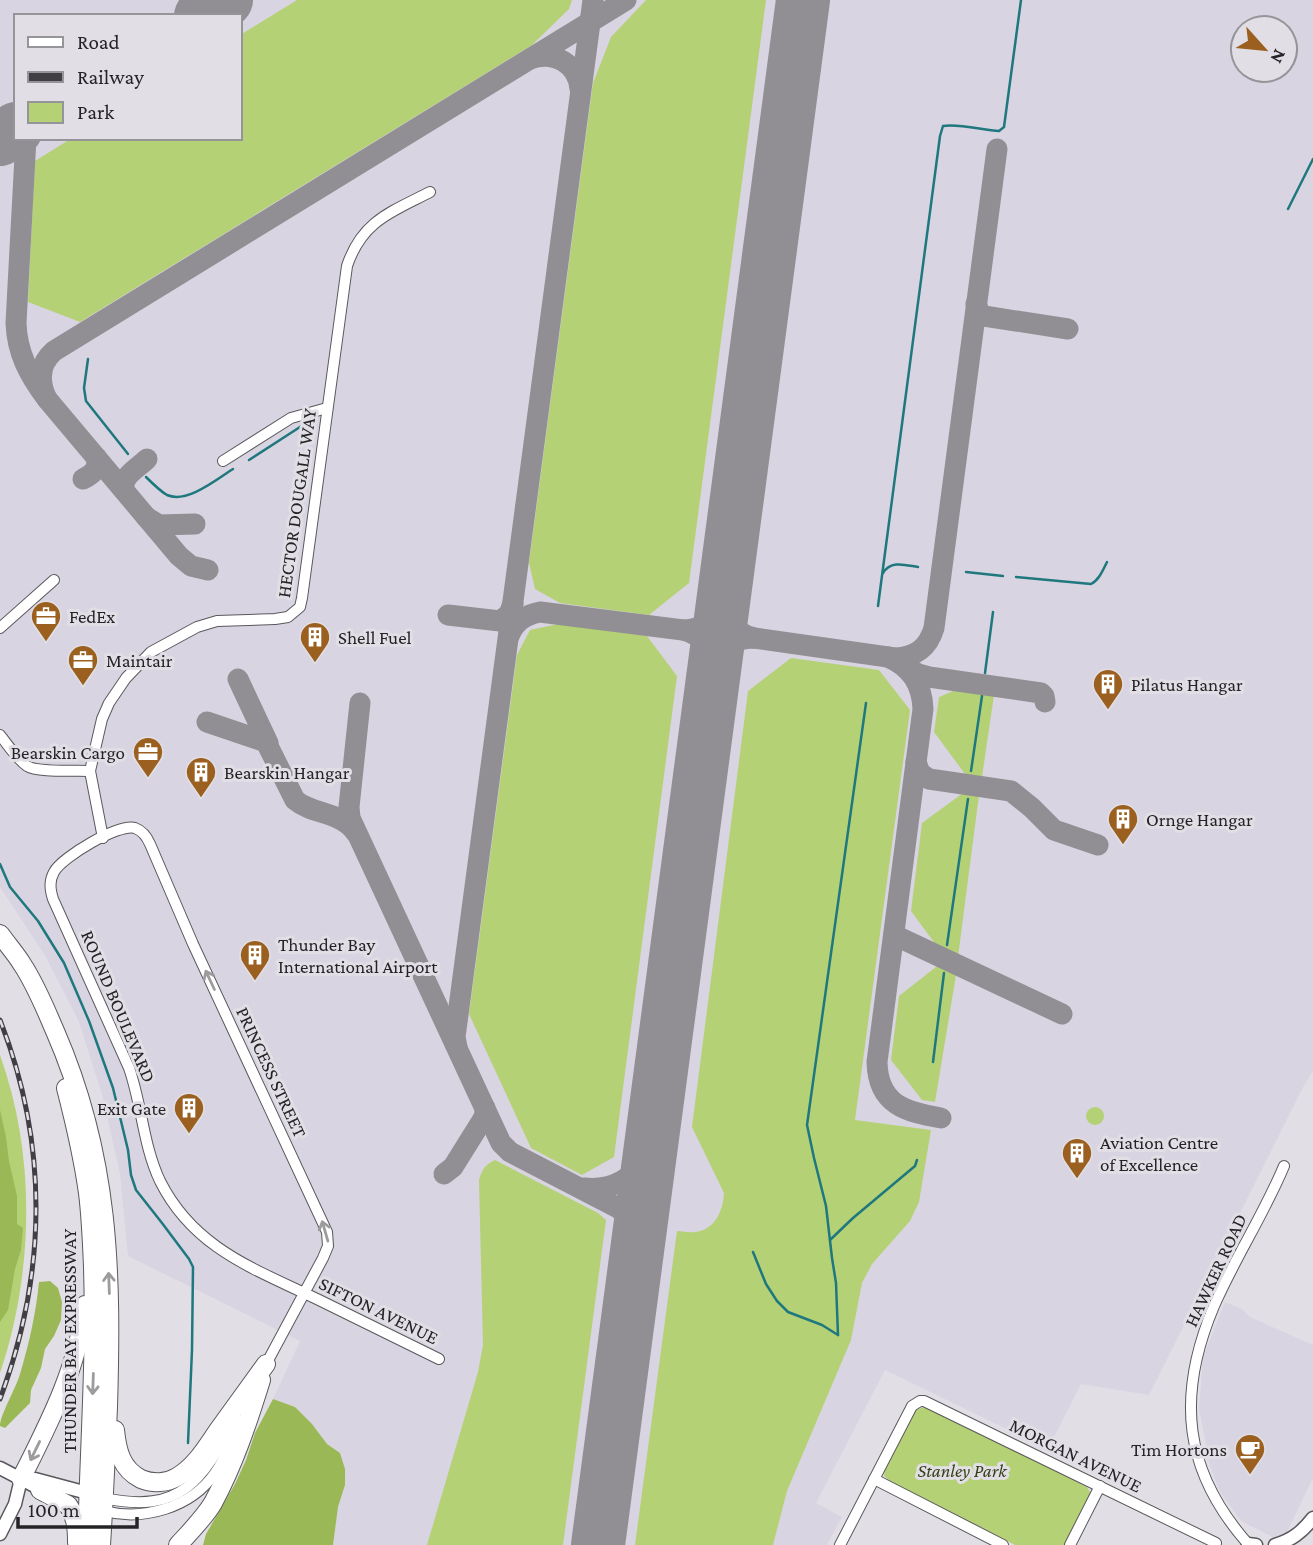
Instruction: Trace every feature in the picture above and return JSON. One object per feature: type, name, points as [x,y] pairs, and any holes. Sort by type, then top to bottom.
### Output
[{"type":"highway","name":"THUNDER BAY EXPRESSWAY","points":[[2,937],[51,1045],[66,1088],[82,1154],[92,1242],[96,1502],[102,1545]]},
{"type":"highway","name":"THUNDER BAY EXPRESSWAY","points":[[2,937],[22,963],[41,997],[71,1066],[99,1172],[107,1235],[110,1333],[96,1502],[87,1545]]},
{"type":"highway","points":[[21,1479],[69,1377],[84,1313],[92,1242]]},
{"type":"highway","points":[[110,1333],[119,1455],[132,1473],[146,1481],[163,1482],[174,1479],[195,1463],[266,1364]]},
{"type":"highway","points":[[178,1545],[212,1503],[229,1469],[266,1364]]},
{"type":"highway","points":[[40,1490],[71,1509],[76,1525],[77,1545]]},
{"type":"main road","points":[[0,1468],[40,1490],[96,1502]]},
{"type":"main road","points":[[21,1479],[35,1479],[96,1502]]},
{"type":"main road","points":[[0,1534],[15,1504],[21,1479]]},
{"type":"main road","points":[[1275,1545],[1296,1536],[1313,1519]]},
{"type":"main road","points":[[1301,1545],[1313,1519]]},
{"type":"street","name":"HECTOR DOUGALL WAY","points":[[90,771],[108,704],[126,678],[151,652],[175,637],[207,624],[217,621],[288,617],[300,607],[344,280],[352,250],[370,226],[430,192]]},
{"type":"street","points":[[223,461],[291,418],[327,408]]},
{"type":"street","points":[[0,628],[54,580]]},
{"type":"street","points":[[0,735],[29,768],[90,771],[103,838]]},
{"type":"street","name":"PRINCESS STREET","points":[[96,1502],[125,1515],[141,1515],[180,1502],[205,1485],[220,1465],[266,1364],[328,1246],[322,1221],[145,835],[134,828],[128,828],[103,838]]},
{"type":"street","name":"ROUND BOULEVARD","points":[[103,838],[81,849],[56,868],[50,883],[51,891],[129,1068],[159,1178],[179,1212],[213,1245],[303,1293]]},
{"type":"street","name":"HAWKER ROAD","points":[[1251,1545],[1224,1515],[1208,1486],[1197,1456],[1192,1430],[1192,1375],[1215,1305],[1284,1167]]},
{"type":"street","name":"SIFTON AVENUE","points":[[303,1293],[439,1359]]},
{"type":"street","name":"MORGAN AVENUE","points":[[874,1479],[912,1406],[920,1401],[929,1402],[1216,1544]]},
{"type":"street","points":[[840,1545],[874,1479],[1003,1545]]},
{"type":"street","points":[[1070,1545],[1100,1486]]},
{"type":"shaded area","name":"Thunder Bay International Airport","points":[[0,0],[1313,0],[1313,1071],[1149,1395],[1081,1384],[1048,1449],[885,1370],[816,1503],[842,1517],[827,1545],[333,1545],[338,1507],[345,1485],[340,1454],[327,1444],[295,1407],[273,1399],[300,1341],[128,1256],[120,1174],[103,1098],[79,1022],[46,957],[0,887]]},
{"type":"shaded area","points":[[1225,1302],[1242,1309],[1250,1317],[1313,1345],[1313,1478],[1285,1536],[1277,1539],[1241,1521],[1220,1492],[1210,1466],[1199,1408],[1203,1357]]},
{"type":"green space","points":[[297,0],[572,0],[569,9],[532,45],[80,322],[28,302],[35,161],[69,140],[242,140],[242,34]]},
{"type":"green space","points":[[646,0],[766,0],[689,583],[649,615],[560,603],[535,589],[529,563],[593,83],[611,37]]},
{"type":"green space","points":[[558,624],[647,636],[677,676],[614,1157],[582,1175],[531,1148],[469,1014],[517,655],[530,630]]},
{"type":"green space","points":[[791,658],[879,670],[910,710],[855,1120],[931,1130],[919,1202],[910,1221],[872,1264],[862,1283],[851,1340],[787,1491],[773,1545],[635,1545],[677,1231],[695,1232],[713,1224],[720,1213],[724,1193],[692,1127],[748,691]]},
{"type":"green space","points":[[958,689],[994,695],[982,777],[965,774],[934,732],[939,697]]},
{"type":"green space","points":[[963,793],[979,795],[958,957],[939,949],[911,911],[922,823]]},
{"type":"green space","points":[[941,963],[955,970],[956,975],[935,1102],[922,1100],[891,1060],[899,996]]},
{"type":"green space","points":[[0,1055],[12,1093],[20,1133],[26,1214],[19,1295],[0,1373]]},
{"type":"green space","points":[[1095,1107],[1101,1110],[1104,1116],[1101,1122],[1095,1125],[1089,1122],[1086,1116],[1089,1110]]},
{"type":"green space","points":[[0,1110],[17,1196],[17,1224],[23,1228],[8,1310],[0,1322]]},
{"type":"green space","points":[[495,1160],[598,1213],[606,1220],[563,1545],[427,1545],[478,1372],[483,1345],[479,1180],[484,1168]]},
{"type":"green space","points":[[50,1281],[58,1288],[62,1302],[61,1320],[45,1349],[41,1368],[31,1390],[30,1403],[5,1428],[0,1426],[1,1421],[23,1363],[39,1282]]},
{"type":"green space","points":[[273,1399],[295,1407],[327,1444],[340,1453],[345,1469],[345,1485],[338,1507],[333,1545],[203,1545],[206,1534],[235,1484],[255,1433]]},
{"type":"green space","name":"Stanley Park","points":[[932,1406],[1087,1487],[1090,1495],[1065,1545],[1015,1545],[884,1476],[885,1469],[916,1410]]},
{"type":"waterway","points":[[878,606],[940,136],[943,126],[949,125],[999,131],[1004,127],[1021,0]]},
{"type":"waterway","points":[[1288,209],[1313,159]]},
{"type":"waterway","points":[[88,359],[84,388],[86,401],[128,454]]},
{"type":"waterway","points":[[249,460],[300,427],[308,424],[312,426]]},
{"type":"waterway","points":[[146,477],[167,495],[175,497],[202,489],[233,469]]},
{"type":"waterway","points":[[1016,577],[1091,584],[1099,577],[1107,562]]},
{"type":"waterway","points":[[883,573],[894,565],[918,567]]},
{"type":"waterway","points":[[966,572],[1003,576]]},
{"type":"waterway","points":[[985,673],[993,612]]},
{"type":"waterway","points":[[971,771],[982,696]]},
{"type":"waterway","points":[[838,1335],[836,1283],[826,1206],[807,1125],[866,703]]},
{"type":"waterway","points":[[947,945],[968,799]]},
{"type":"waterway","points":[[0,864],[10,887],[38,921],[64,963],[89,1021],[113,1088],[136,1190],[193,1267],[188,1443]]},
{"type":"waterway","points":[[933,1062],[944,973]]},
{"type":"waterway","points":[[830,1240],[915,1166],[917,1160]]},
{"type":"waterway","points":[[753,1252],[766,1284],[788,1312],[822,1325],[838,1335]]},
{"type":"taxiway","points":[[457,1047],[455,1037],[593,0]]},
{"type":"taxiway","points":[[47,399],[41,379],[45,361],[54,351],[626,0]]},
{"type":"taxiway","points":[[797,29],[801,0]]},
{"type":"taxiway","points":[[530,59],[548,56],[563,61],[575,72],[580,89]]},
{"type":"taxiway","points":[[26,140],[16,323],[25,363],[47,399],[179,556],[191,566],[208,570]]},
{"type":"taxiway","points":[[706,742],[717,666],[732,643],[754,638],[895,658],[909,656],[920,650],[931,635],[997,149]]},
{"type":"taxiway","points":[[976,304],[980,314],[984,316],[1068,329]]},
{"type":"taxiway","points":[[83,479],[94,471],[97,465],[96,457]]},
{"type":"taxiway","points":[[124,490],[128,476],[147,459]]},
{"type":"taxiway","points":[[146,517],[159,525],[195,524]]},
{"type":"taxiway","points":[[683,630],[705,624],[717,611],[723,592],[730,527]]},
{"type":"taxiway","points":[[727,592],[730,621],[739,632],[754,638]]},
{"type":"taxiway","points":[[448,615],[500,621],[509,614],[513,604]]},
{"type":"taxiway","points":[[509,636],[521,620],[540,612],[683,630],[698,637],[708,647],[711,676]]},
{"type":"taxiway","points":[[888,657],[914,677],[923,709],[877,1062],[882,1088],[888,1097],[896,1104],[916,1113],[941,1118]]},
{"type":"taxiway","points":[[905,666],[929,677],[1041,693],[1045,702]]},
{"type":"taxiway","points":[[238,679],[268,743]]},
{"type":"taxiway","points":[[360,703],[350,818],[501,1143],[510,1152],[618,1208],[632,1223],[636,1243],[626,1314]]},
{"type":"taxiway","points":[[207,722],[266,742],[295,800],[310,809],[344,821],[356,833]]},
{"type":"taxiway","points":[[916,762],[920,773],[929,779],[1011,791],[1054,830],[1098,845]]},
{"type":"taxiway","points":[[894,935],[1062,1014]]},
{"type":"taxiway","points":[[444,1174],[453,1167],[483,1119],[485,1108]]},
{"type":"taxiway","points":[[584,1188],[613,1185],[636,1169],[646,1152],[651,1119]]},
{"type":"runway","points":[[204,14],[226,0]]},
{"type":"runway","points":[[598,1545],[803,0]]},
{"type":"runway","points":[[0,139],[14,130]]},
{"type":"railway","points":[[0,1020],[16,1067],[27,1114],[34,1162],[36,1210],[34,1257],[27,1305],[16,1352],[0,1399]]},
{"type":"place","name":"FedEx","points":[[46,643]]},
{"type":"place","name":"Shell Fuel","points":[[315,664]]},
{"type":"place","name":"Maintair","points":[[83,687]]},
{"type":"place","name":"Pilatus Hangar","points":[[1108,711]]},
{"type":"place","name":"Bearskin Cargo","points":[[148,779]]},
{"type":"place","name":"Bearskin Hangar","points":[[201,799]]},
{"type":"place","name":"Ornge Hangar","points":[[1123,846]]},
{"type":"place","name":"Thunder Bay International Airport","points":[[255,982]]},
{"type":"place","name":"Exit Gate","points":[[189,1135]]},
{"type":"place","name":"Aviation Centre of Excellence","points":[[1077,1180]]},
{"type":"place","name":"Tim Hortons","points":[[1250,1476]]}]
